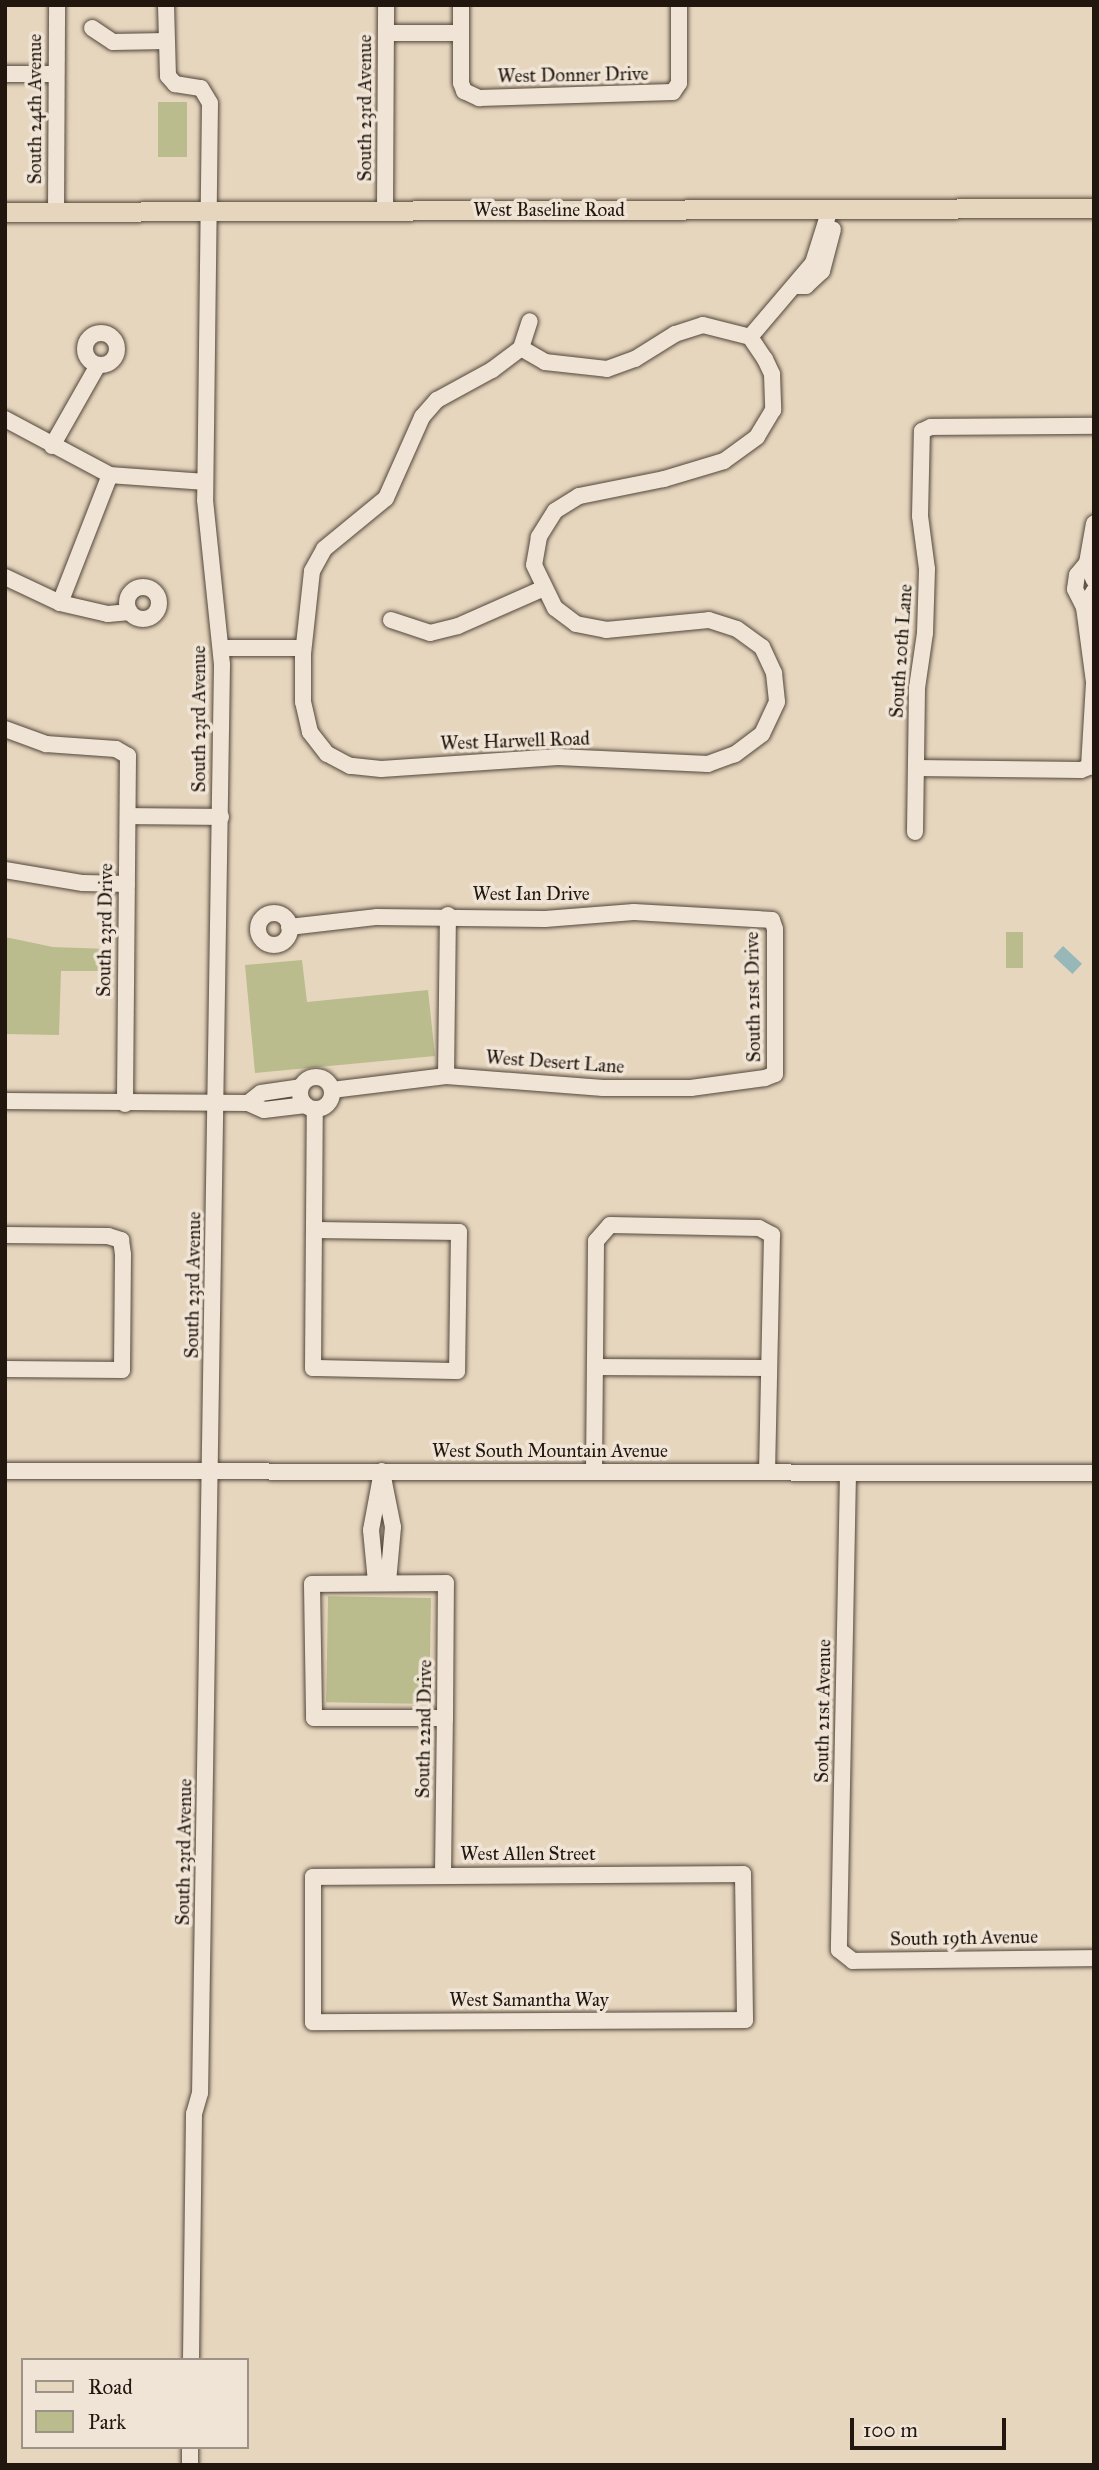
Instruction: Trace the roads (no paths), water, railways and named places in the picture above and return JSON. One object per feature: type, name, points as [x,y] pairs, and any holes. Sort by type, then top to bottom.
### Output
[{"type":"main road","name":"West Baseline Road","points":[[5,212],[1094,208]]},
{"type":"street","name":"South 24th Avenue","points":[[55,212],[57,5]]},
{"type":"street","points":[[166,5],[166,41],[171,81],[201,88],[209,99],[210,211]]},
{"type":"street","name":"South 23rd Avenue","points":[[385,210],[386,5]]},
{"type":"street","points":[[386,33],[461,33],[461,5]]},
{"type":"street","name":"West Donner Drive","points":[[461,33],[461,83],[470,95],[669,94],[676,89],[679,5]]},
{"type":"street","points":[[92,28],[113,42],[166,41]]},
{"type":"street","points":[[5,74],[56,74]]},
{"type":"street","points":[[750,337],[818,267],[830,209]]},
{"type":"street","name":"South 23rd Avenue","points":[[191,2358],[212,1471],[221,817],[221,653],[205,482],[210,211]]},
{"type":"street","points":[[221,653],[303,654],[309,582],[324,549],[387,498],[422,417],[437,400],[492,370],[521,348],[530,321]]},
{"type":"street","points":[[391,620],[430,633],[458,626],[542,589],[534,565],[539,537],[555,511],[579,496],[664,479],[723,461],[757,438],[773,411],[775,392],[769,366],[750,337],[703,325],[675,334],[635,359],[607,369],[545,362],[521,348]]},
{"type":"street","points":[[52,446],[98,365]]},
{"type":"street","points":[[5,419],[110,475],[145,481],[205,482]]},
{"type":"street","name":"South 20th Lane","points":[[915,832],[927,582],[920,516],[922,431],[931,427],[1094,426]]},
{"type":"street","points":[[60,603],[110,475]]},
{"type":"street","points":[[916,768],[1081,770],[1089,767],[1094,682],[1084,607],[1075,582],[1087,563],[1094,524]]},
{"type":"street","points":[[1087,563],[1094,580]]},
{"type":"street","points":[[5,576],[60,603],[108,614],[130,612]]},
{"type":"street","name":"West Harwell Road","points":[[303,654],[303,702],[310,732],[327,754],[350,766],[381,769],[558,757],[708,764],[735,754],[762,733],[777,702],[774,673],[762,647],[737,629],[709,620],[606,630],[576,624],[555,608],[542,589]]},
{"type":"street","points":[[1084,607],[1094,591]]},
{"type":"street","name":"South 23rd Drive","points":[[5,729],[46,744],[117,749],[128,756],[125,1104]]},
{"type":"street","points":[[128,816],[221,817]]},
{"type":"street","points":[[5,870],[83,883],[127,884]]},
{"type":"street","name":"West Ian Drive","points":[[289,927],[448,915],[545,919],[634,912],[772,920]]},
{"type":"street","points":[[446,1076],[448,915]]},
{"type":"street","name":"South 21st Drive","points":[[772,920],[775,1074]]},
{"type":"street","name":"West Desert Lane","points":[[331,1090],[446,1076],[603,1088],[691,1088],[775,1074]]},
{"type":"street","points":[[5,1101],[248,1103],[257,1109],[277,1109],[328,1103],[331,1090],[326,1080],[317,1077],[301,1087],[261,1093],[248,1103]]},
{"type":"street","points":[[301,1087],[310,1107],[314,1230],[313,1368],[457,1371],[460,1232],[314,1230]]},
{"type":"street","points":[[277,1090],[277,1109]]},
{"type":"street","points":[[594,1472],[596,1241],[610,1225],[758,1228],[772,1235],[767,1472]]},
{"type":"street","points":[[5,1234],[121,1240],[122,1370],[5,1369]]},
{"type":"street","points":[[595,1367],[769,1368]]},
{"type":"street","name":"West South Mountain Avenue","points":[[5,1471],[1094,1472]]},
{"type":"street","points":[[382,1471],[370,1530],[382,1582],[312,1584],[314,1718],[445,1718]]},
{"type":"street","name":"South 21st Avenue","points":[[839,1950],[848,1473]]},
{"type":"street","name":"South 22nd Drive","points":[[382,1582],[446,1583],[443,1875]]},
{"type":"street","name":"West Allen Street","points":[[313,2022],[313,1877],[443,1875],[743,1874],[745,2020]]},
{"type":"street","name":"South 19th Avenue","points":[[839,1950],[853,1961],[1094,1958]]},
{"type":"street","name":"West Samantha Way","points":[[313,2022],[745,2020]]},
{"type":"water","points":[[1063,946],[1082,964],[1072,974],[1053,956]]}]
